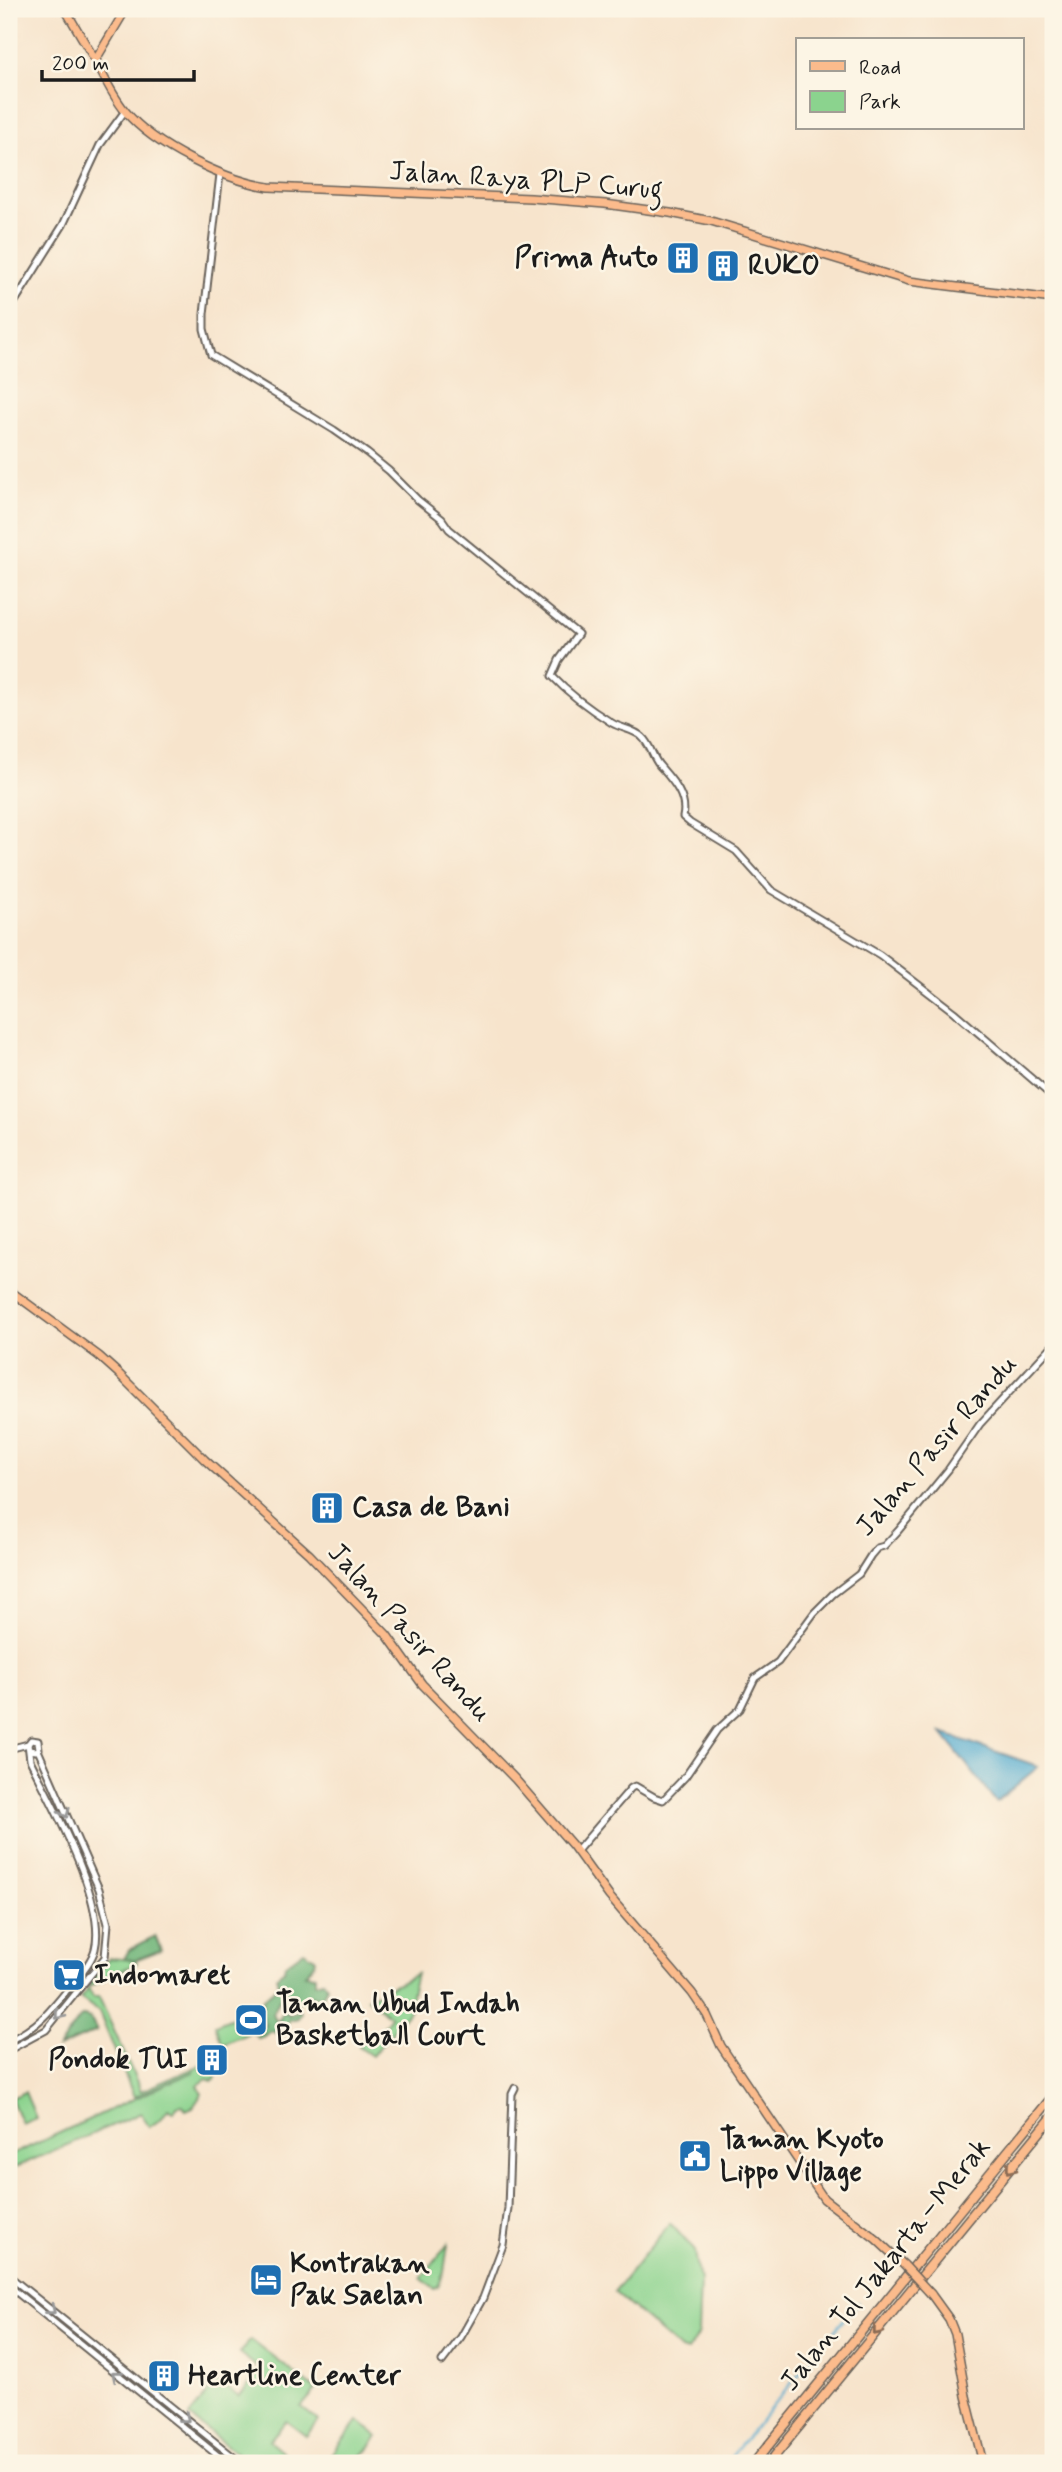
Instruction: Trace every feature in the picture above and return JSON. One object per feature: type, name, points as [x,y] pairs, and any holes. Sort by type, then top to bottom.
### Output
[{"type":"highway","name":"Jalan Tol Jakarta–Merak","points":[[754,2463],[1053,2096]]},
{"type":"highway","name":"Jalan Tol Jakarta–Merak","points":[[769,2463],[1053,2116]]},
{"type":"main road","name":"Jalan Raya PLP Curug","points":[[65,9],[125,111],[168,145],[220,174],[241,182],[269,187],[531,198],[670,213],[711,221],[909,281],[1053,299]]},
{"type":"main road","points":[[95,61],[126,9]]},
{"type":"main road","name":"Jalan Pasir Randu","points":[[9,1290],[99,1356],[205,1460],[309,1554],[387,1635],[422,1684],[515,1779],[577,1851],[594,1878],[679,1976],[707,2015],[721,2046],[824,2199],[904,2264],[949,2319],[955,2334],[966,2396],[983,2463]]},
{"type":"street","points":[[9,311],[64,225],[100,145],[125,111]]},
{"type":"street","points":[[220,174],[205,292],[204,329],[211,355],[367,453],[442,519],[449,529],[578,634],[559,660],[552,676],[573,696],[612,723],[641,735],[678,790],[685,811],[683,817],[736,851],[771,890],[880,955],[1053,1097]]},
{"type":"street","name":"Jalan Pasir Randu","points":[[577,1851],[631,1788],[635,1786],[654,1797],[663,1800],[666,1798],[685,1777],[717,1730],[740,1709],[755,1678],[778,1662],[831,1595],[855,1577],[870,1555],[877,1548],[884,1546],[898,1531],[936,1485],[980,1424],[1053,1345]]},
{"type":"street","points":[[9,2041],[39,2024],[72,1983],[92,1955],[97,1927],[96,1914],[85,1878],[30,1760],[29,1747],[32,1740],[40,1744],[37,1750]]},
{"type":"street","points":[[9,1749],[29,1747],[37,1750],[99,1889],[108,1924],[105,1957],[80,1990],[42,2034],[9,2050]]},
{"type":"street","points":[[85,1878],[92,1875]]},
{"type":"street","points":[[97,1927],[108,1924]]},
{"type":"street","points":[[72,1983],[80,1990]]},
{"type":"street","points":[[442,2362],[483,2298],[503,2245],[508,2217],[512,2094],[515,2088]]},
{"type":"street","points":[[9,2276],[241,2463]]},
{"type":"street","points":[[9,2287],[227,2463]]},
{"type":"green space","points":[[155,1936],[161,1950],[135,1960],[124,1959],[129,1950]]},
{"type":"green space","points":[[304,1951],[315,1958],[314,1964],[305,1974],[315,1975],[315,1983],[323,1981],[327,1986],[322,1998],[311,1996],[311,2000],[303,1999],[296,2004],[291,2002],[289,1995],[280,1997],[273,2013],[277,2023],[284,2011],[289,2015],[300,2010],[301,2013],[298,2018],[289,2020],[285,2030],[278,2034],[272,2031],[259,2039],[252,2032],[265,2025],[260,2014],[263,1999],[279,1985],[277,1976],[284,1970],[285,1965]]},
{"type":"green space","points":[[109,1958],[135,1960],[137,1963],[89,1987],[88,1985]]},
{"type":"green space","points":[[416,1974],[411,1993],[411,2009],[372,2056],[359,2047],[364,2040],[377,2035],[391,2017],[368,1998]]},
{"type":"green space","points":[[88,1989],[93,1997],[99,1997],[141,2091],[208,2062],[213,2064],[217,2073],[215,2080],[207,2079],[198,2085],[202,2094],[193,2107],[186,2110],[183,2105],[177,2106],[174,2112],[168,2109],[161,2119],[149,2127],[141,2113],[9,2170],[9,2156],[195,2071],[134,2097],[99,2012],[80,1998]]},
{"type":"green space","points":[[240,2015],[243,2021],[257,2016],[258,2020],[255,2021],[258,2029],[223,2045],[215,2025]]},
{"type":"green space","points":[[80,2018],[90,2018],[97,2031],[58,2048]]},
{"type":"green space","points":[[25,2092],[36,2118],[22,2124],[11,2098]]},
{"type":"green space","points":[[670,2223],[695,2251],[700,2282],[698,2334],[687,2352],[681,2350],[614,2292]]},
{"type":"green space","points":[[448,2244],[444,2272],[438,2287],[434,2289],[421,2278]]},
{"type":"green space","points":[[251,2340],[316,2390],[301,2407],[318,2421],[306,2436],[286,2421],[269,2441],[288,2457],[283,2463],[249,2463],[189,2416],[217,2381],[239,2397],[261,2370],[239,2353]]},
{"type":"green space","points":[[358,2421],[378,2437],[356,2463],[324,2463]]},
{"type":"water","points":[[942,1733],[1032,1764],[1038,1767],[996,1802]]},
{"type":"waterway","points":[[726,2463],[858,2302]]},
{"type":"place","name":"Prima Auto","points":[[683,258]]},
{"type":"place","name":"RUKO","points":[[723,266]]},
{"type":"place","name":"Casa de Bani","points":[[327,1508]]},
{"type":"place","name":"Indomaret","points":[[69,1975]]},
{"type":"place","name":"Taman Ubud Indah Basketball Court","points":[[251,2020]]},
{"type":"place","name":"Pondok TUI","points":[[212,2060]]},
{"type":"place","name":"Taman Kyoto Lippo Village","points":[[695,2156]]},
{"type":"place","name":"Kontrakan Pak Saelan","points":[[266,2280]]},
{"type":"place","name":"Heartline Center","points":[[164,2376]]}]
